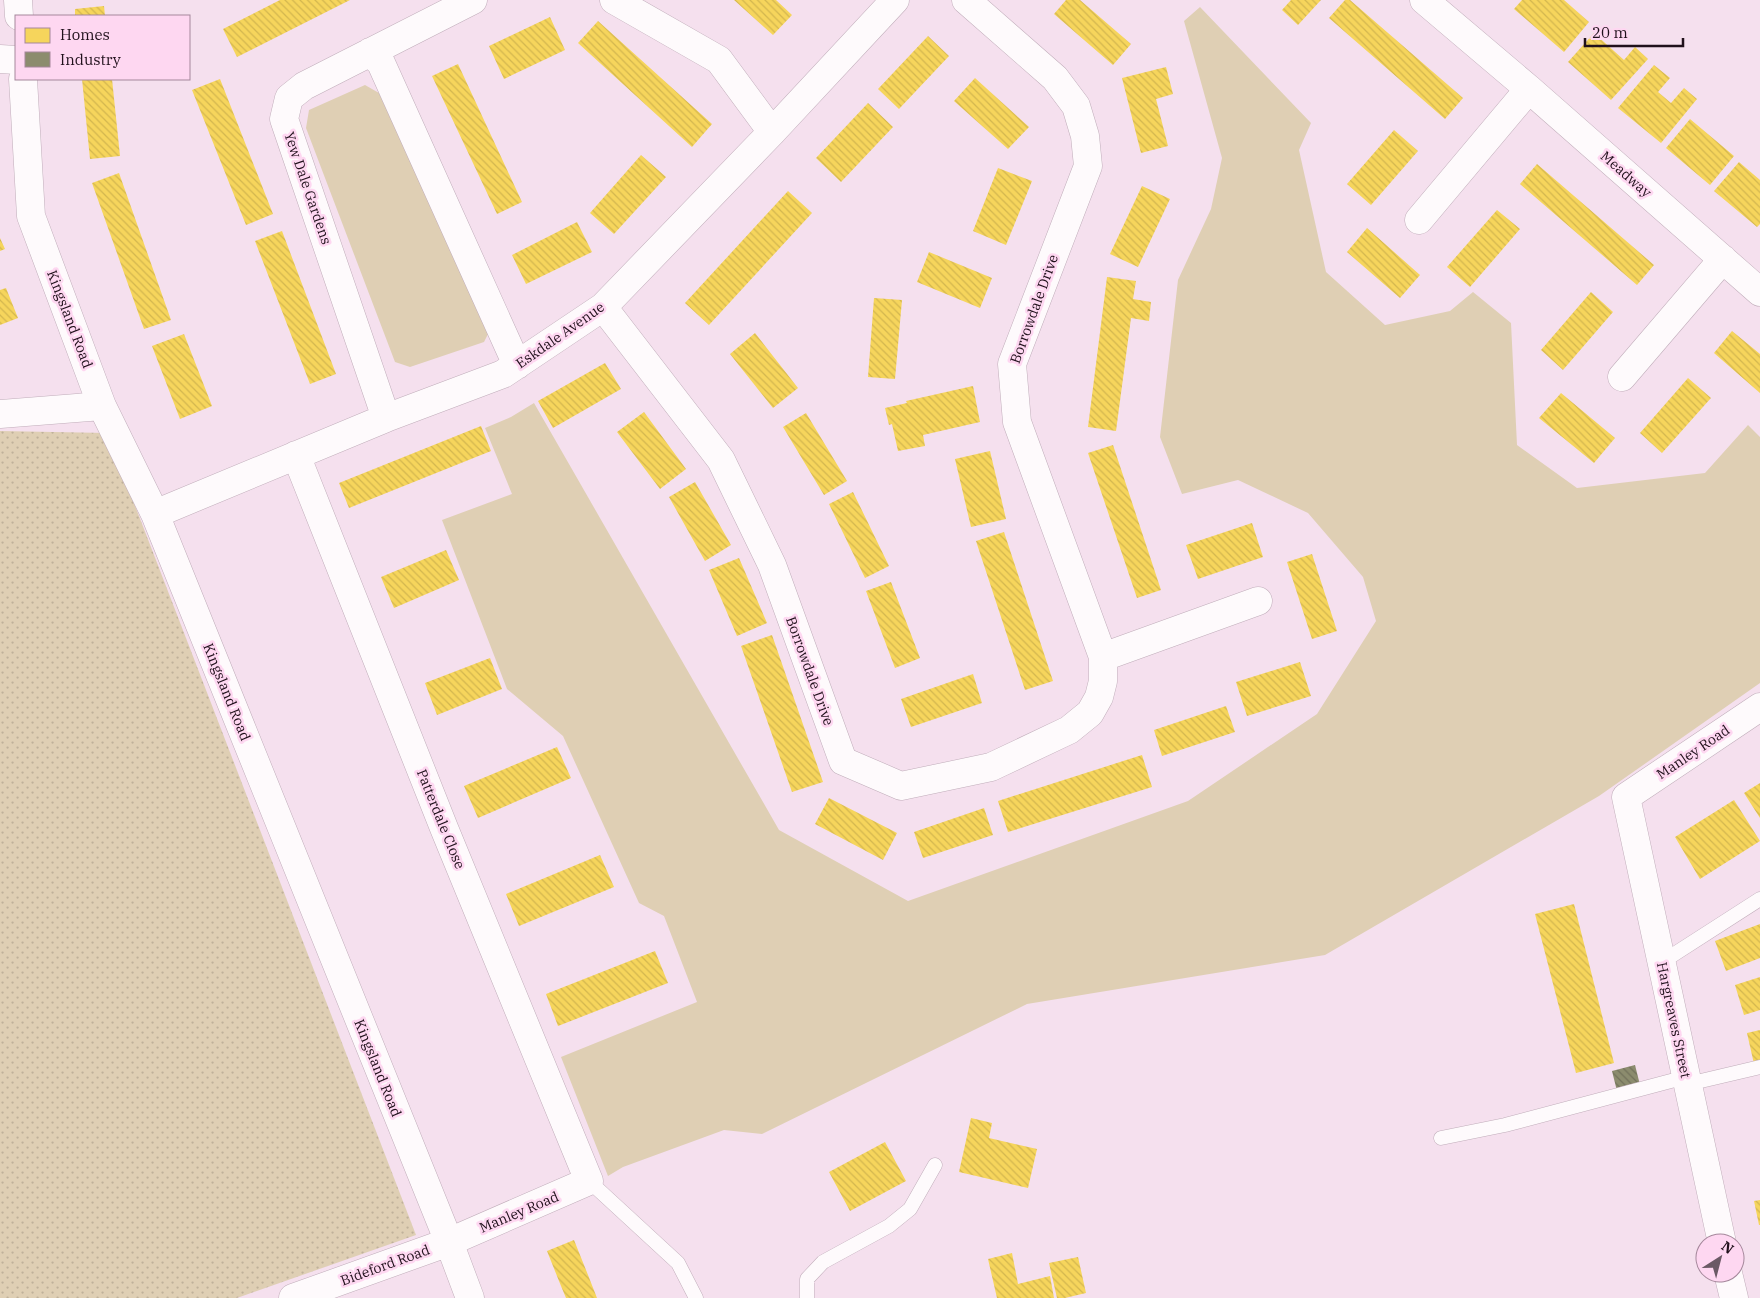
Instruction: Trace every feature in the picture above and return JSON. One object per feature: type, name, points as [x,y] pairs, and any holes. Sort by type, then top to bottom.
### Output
[{"type":"street","points":[[18,0],[19,15]]},
{"type":"street","name":"Yew Dale Gardens","points":[[386,418],[284,119],[289,98],[304,86],[473,0]]},
{"type":"street","points":[[614,0],[719,60],[772,132]]},
{"type":"street","name":"Eskdale Avenue","points":[[155,514],[386,418],[503,374],[603,307],[772,132],[895,0]]},
{"type":"street","name":"Borrowdale Drive","points":[[603,307],[721,460],[772,565],[843,760],[901,786],[991,766],[1069,730],[1090,713],[1099,697],[1103,681],[1103,657],[1017,422],[1012,364],[1088,166],[1085,136],[1076,106],[1055,78],[966,0]]},
{"type":"street","name":"Meadway","points":[[1424,0],[1529,89],[1760,292]]},
{"type":"street","points":[[370,52],[381,64],[517,365]]},
{"type":"street","points":[[0,59],[15,60]]},
{"type":"street","name":"Kingsland Road","points":[[23,80],[31,216],[102,406],[155,514],[470,1298]]},
{"type":"street","points":[[1419,220],[1529,89]]},
{"type":"street","points":[[1622,377],[1723,259]]},
{"type":"street","points":[[0,414],[102,406]]},
{"type":"street","name":"Patterdale Close","points":[[296,455],[448,837],[589,1181]]},
{"type":"street","points":[[1103,657],[1258,601]]},
{"type":"street","name":"Manley Road","points":[[1626,797],[1760,707]]},
{"type":"street","name":"Hargreaves Street","points":[[1626,797],[1720,1233]]},
{"type":"street","name":"Manley Road","points":[[449,1242],[589,1181]]},
{"type":"street","name":"Bideford Road","points":[[293,1298],[449,1242]]},
{"type":"street","points":[[1730,1283],[1734,1298]]},
{"type":"lane","points":[[1662,962],[1760,899]]},
{"type":"lane","points":[[1441,1138],[1505,1125],[1687,1080],[1760,1067]]},
{"type":"lane","points":[[807,1298],[807,1279],[823,1262],[889,1226],[910,1209],[935,1165]]},
{"type":"lane","points":[[589,1181],[678,1263],[696,1298]]},
{"type":"shaded area","points":[[1200,7],[1311,123],[1299,150],[1326,272],[1385,325],[1450,311],[1473,292],[1511,323],[1517,445],[1577,488],[1705,473],[1748,425],[1760,437],[1760,683],[1599,796],[1325,955],[1027,1004],[762,1134],[724,1130],[623,1167],[608,1176],[561,1057],[697,1002],[664,916],[639,903],[563,736],[507,689],[442,520],[512,494],[485,428],[511,417],[534,403],[779,830],[908,901],[1188,801],[1317,714],[1376,621],[1363,577],[1308,513],[1238,480],[1182,494],[1160,437],[1178,280],[1211,209],[1222,158],[1184,21]]},
{"type":"shaded area","points":[[365,85],[379,93],[489,332],[484,342],[410,367],[395,362],[306,128],[309,110]]},
{"type":"shaded area","points":[[0,431],[107,433],[416,1235],[237,1298],[0,1298]]},
{"type":"building: Homes","points":[[280,0],[350,0],[237,57],[223,29]]},
{"type":"building: Homes","points":[[734,0],[776,0],[792,15],[773,35]]},
{"type":"building: Homes","points":[[1066,0],[1080,0],[1131,44],[1113,65],[1054,14]]},
{"type":"building: Homes","points":[[1291,0],[1321,0],[1298,25],[1282,10]]},
{"type":"building: Homes","points":[[1345,0],[1350,0],[1463,98],[1445,119],[1329,18]]},
{"type":"building: Homes","points":[[1522,0],[1564,0],[1589,22],[1564,52],[1514,9]]},
{"type":"building: Homes","points":[[104,6],[105,15],[75,15],[75,9]]},
{"type":"building: Homes","points":[[550,17],[565,50],[504,79],[489,46]]},
{"type":"building: Homes","points":[[598,21],[712,124],[692,147],[578,43]]},
{"type":"building: Homes","points":[[1594,33],[1624,60],[1635,47],[1648,59],[1611,100],[1568,62]]},
{"type":"building: Homes","points":[[928,36],[949,56],[899,109],[878,89]]},
{"type":"building: Homes","points":[[458,64],[522,202],[497,214],[432,76]]},
{"type":"building: Homes","points":[[1654,65],[1670,78],[1658,92],[1671,103],[1684,88],[1697,99],[1661,143],[1618,108]]},
{"type":"building: Homes","points":[[1166,67],[1173,94],[1156,99],[1168,146],[1141,153],[1122,78]]},
{"type":"building: Homes","points":[[975,78],[1029,127],[1008,149],[954,101]]},
{"type":"building: Homes","points":[[220,79],[273,214],[246,225],[192,90]]},
{"type":"building: Homes","points":[[82,80],[112,80],[120,156],[90,159]]},
{"type":"building: Homes","points":[[868,103],[893,127],[841,182],[816,158]]},
{"type":"building: Homes","points":[[1690,119],[1734,156],[1710,185],[1666,148]]},
{"type":"building: Homes","points":[[1394,130],[1418,151],[1371,205],[1347,184]]},
{"type":"building: Homes","points":[[641,155],[666,177],[614,234],[590,213]]},
{"type":"building: Homes","points":[[1739,162],[1760,180],[1760,224],[1757,227],[1714,191]]},
{"type":"building: Homes","points":[[1537,164],[1654,265],[1637,285],[1520,184]]},
{"type":"building: Homes","points":[[998,168],[1032,181],[1006,245],[973,231]]},
{"type":"building: Homes","points":[[119,173],[171,320],[144,329],[92,183]]},
{"type":"building: Homes","points":[[1142,186],[1170,199],[1138,267],[1110,254]]},
{"type":"building: Homes","points":[[788,191],[812,213],[709,325],[685,303]]},
{"type":"building: Homes","points":[[1497,210],[1520,229],[1470,287],[1447,267]]},
{"type":"building: Homes","points":[[577,222],[592,252],[526,284],[512,255]]},
{"type":"building: Homes","points":[[1367,228],[1420,275],[1400,298],[1347,252]]},
{"type":"building: Homes","points":[[282,231],[336,374],[310,384],[255,241]]},
{"type":"building: Homes","points":[[0,238],[5,249],[0,251]]},
{"type":"building: Homes","points":[[929,252],[992,278],[980,308],[917,282]]},
{"type":"building: Homes","points":[[1107,277],[1136,281],[1133,299],[1151,302],[1149,321],[1131,318],[1116,431],[1088,427]]},
{"type":"building: Homes","points":[[6,288],[18,318],[0,325],[0,290]]},
{"type":"building: Homes","points":[[1591,292],[1613,312],[1563,370],[1541,350]]},
{"type":"building: Homes","points":[[874,298],[902,300],[895,379],[868,377]]},
{"type":"building: Homes","points":[[1732,331],[1760,354],[1760,393],[1714,353]]},
{"type":"building: Homes","points":[[755,333],[798,388],[773,408],[730,354]]},
{"type":"building: Homes","points":[[184,334],[212,406],[180,419],[152,346]]},
{"type":"building: Homes","points":[[605,363],[621,389],[553,428],[538,401]]},
{"type":"building: Homes","points":[[1688,378],[1711,398],[1662,453],[1640,433]]},
{"type":"building: Homes","points":[[973,386],[980,422],[923,435],[925,446],[898,451],[892,424],[889,425],[885,408],[907,403],[906,401]]},
{"type":"building: Homes","points":[[1561,393],[1615,438],[1594,463],[1539,418]]},
{"type":"building: Homes","points":[[644,412],[686,469],[660,489],[617,432]]},
{"type":"building: Homes","points":[[806,413],[847,481],[824,495],[783,427]]},
{"type":"building: Homes","points":[[481,426],[491,451],[349,508],[339,483]]},
{"type":"building: Homes","points":[[1113,445],[1161,590],[1137,598],[1088,453]]},
{"type":"building: Homes","points":[[990,451],[1006,519],[971,527],[955,459]]},
{"type":"building: Homes","points":[[695,482],[731,545],[705,561],[669,497]]},
{"type":"building: Homes","points":[[853,492],[889,566],[865,578],[829,504]]},
{"type":"building: Homes","points":[[1252,523],[1263,557],[1198,579],[1186,545]]},
{"type":"building: Homes","points":[[1004,532],[1053,681],[1025,690],[976,541]]},
{"type":"building: Homes","points":[[446,550],[459,580],[394,608],[381,577]]},
{"type":"building: Homes","points":[[1312,554],[1337,631],[1312,639],[1287,562]]},
{"type":"building: Homes","points":[[739,558],[767,623],[737,636],[709,570]]},
{"type":"building: Homes","points":[[891,582],[920,658],[895,668],[866,591]]},
{"type":"building: Homes","points":[[772,635],[823,782],[792,792],[741,646]]},
{"type":"building: Homes","points":[[490,658],[502,689],[437,715],[425,683]]},
{"type":"building: Homes","points":[[1300,662],[1311,696],[1247,716],[1236,682]]},
{"type":"building: Homes","points":[[973,674],[982,703],[911,727],[901,699]]},
{"type":"building: Homes","points":[[1226,706],[1235,732],[1162,756],[1154,730]]},
{"type":"building: Homes","points":[[557,747],[571,778],[478,818],[464,786]]},
{"type":"building: Homes","points":[[1142,755],[1152,787],[1008,832],[998,801]]},
{"type":"building: Homes","points":[[1760,783],[1760,818],[1744,793]]},
{"type":"building: Homes","points":[[829,798],[897,833],[883,860],[815,824]]},
{"type":"building: Homes","points":[[1734,800],[1760,841],[1700,879],[1675,837]]},
{"type":"building: Homes","points":[[984,808],[993,835],[923,858],[914,832]]},
{"type":"building: Homes","points":[[600,855],[614,887],[519,926],[506,894]]},
{"type":"building: Homes","points":[[1574,904],[1614,1063],[1576,1073],[1535,914]]},
{"type":"building: Homes","points":[[1760,924],[1760,958],[1726,971],[1715,941]]},
{"type":"building: Homes","points":[[655,951],[668,983],[558,1026],[546,994]]},
{"type":"building: Homes","points":[[1760,977],[1760,1010],[1744,1015],[1735,985]]},
{"type":"building: Homes","points":[[1760,1030],[1760,1062],[1754,1064],[1747,1033]]},
{"type":"building: Homes","points":[[971,1118],[992,1123],[989,1138],[1037,1149],[1028,1188],[959,1172]]},
{"type":"building: Homes","points":[[885,1142],[906,1181],[850,1211],[829,1172]]},
{"type":"building: Homes","points":[[1760,1200],[1760,1225],[1759,1225],[1754,1201]]},
{"type":"building: Homes","points":[[574,1240],[597,1298],[566,1298],[547,1251]]},
{"type":"building: Homes","points":[[1012,1253],[1018,1284],[1050,1276],[1054,1298],[997,1298],[988,1259]]},
{"type":"building: Homes","points":[[1078,1257],[1086,1293],[1057,1298],[1049,1263]]},
{"type":"building: Industry","points":[[1635,1065],[1640,1085],[1617,1091],[1612,1071]]}]
